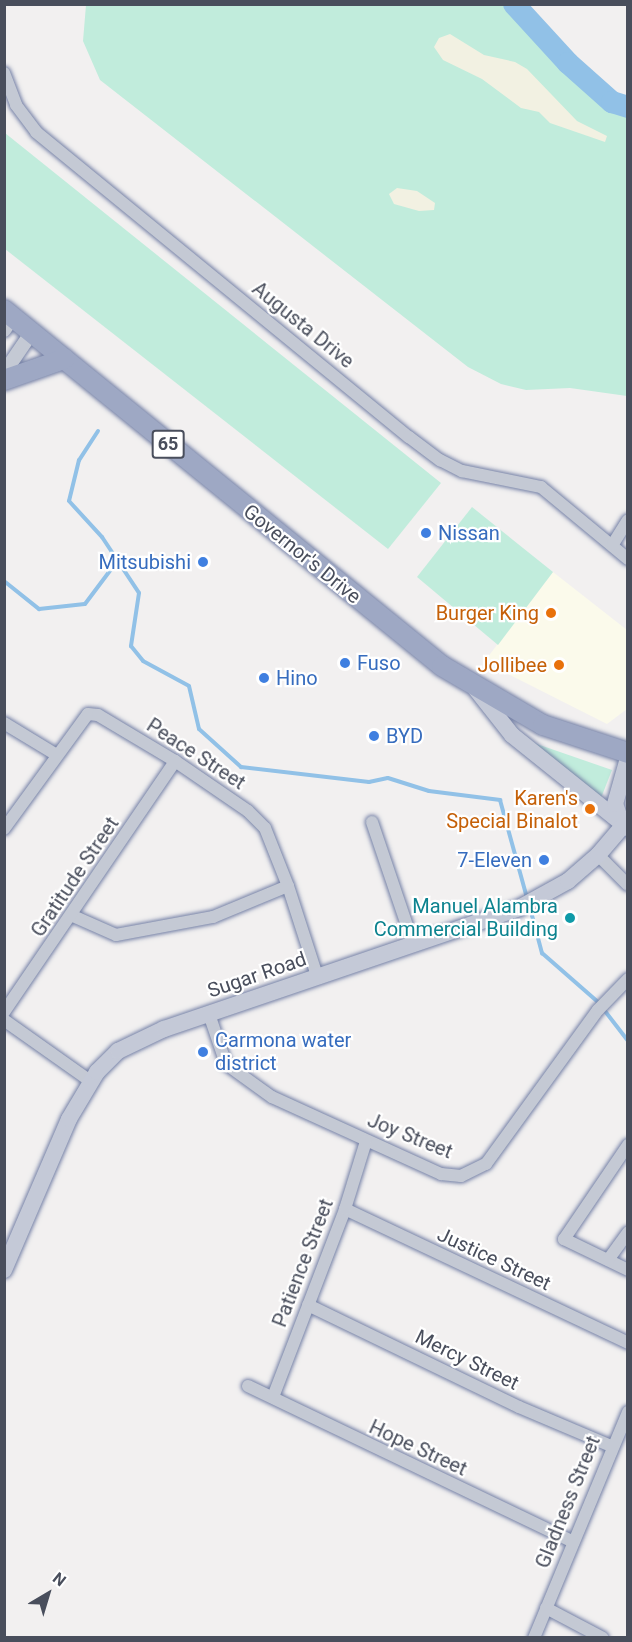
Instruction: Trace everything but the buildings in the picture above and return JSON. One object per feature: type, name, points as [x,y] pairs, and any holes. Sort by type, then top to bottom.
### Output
[{"type":"highway","name":"Governor's Drive","points":[[7,319],[32,332],[354,596],[475,688],[543,725],[627,753]]},
{"type":"highway","points":[[4,380],[64,359]]},
{"type":"main road","name":"65","points":[[475,688],[512,735],[626,824]]},
{"type":"main road","points":[[626,824],[615,804],[627,758]]},
{"type":"main road","name":"Sugar Road","points":[[4,1270],[69,1119],[90,1081],[124,1047],[209,1014],[519,908],[544,896],[598,855],[626,824]]},
{"type":"street","name":"Augusta Drive","points":[[4,73],[16,105],[36,132],[417,443],[440,460],[462,471],[542,487],[622,551]]},
{"type":"street","points":[[4,373],[32,332]]},
{"type":"street","points":[[622,551],[627,520]]},
{"type":"street","name":"Peace Street","points":[[4,829],[55,754],[93,713],[175,761],[248,811],[265,828],[288,885],[317,976]]},
{"type":"street","points":[[4,723],[55,754]]},
{"type":"street","name":"Gratitude Street","points":[[4,1012],[73,916],[175,761]]},
{"type":"street","points":[[372,822],[413,943]]},
{"type":"street","points":[[598,855],[627,885]]},
{"type":"street","points":[[73,916],[116,935],[213,917],[288,885]]},
{"type":"street","name":"Joy Street","points":[[209,1014],[226,1064],[272,1097],[441,1174],[461,1176],[486,1164],[602,1006],[627,979]]},
{"type":"street","points":[[4,1020],[90,1081]]},
{"type":"street","name":"Patience Street","points":[[273,1397],[345,1209],[366,1141]]},
{"type":"street","points":[[627,1145],[564,1239],[627,1270]]},
{"type":"street","name":"Justice Street","points":[[345,1209],[627,1343]]},
{"type":"street","points":[[608,1260],[627,1232]]},
{"type":"street","name":"Mercy Street","points":[[308,1305],[519,1407],[611,1446]]},
{"type":"street","name":"Hope Street","points":[[248,1386],[372,1449],[573,1542]]},
{"type":"street","name":"Gladness Street","points":[[534,1638],[611,1446],[627,1412]]},
{"type":"street","points":[[546,1608],[603,1638]]},
{"type":"shaded area","name":"Jollibee","points":[[553,572],[627,630],[627,709],[607,724],[484,662]]},
{"type":"green space","points":[[86,5],[514,5],[568,63],[612,102],[627,107],[627,396],[570,388],[526,390],[501,384],[468,367],[100,80],[83,41]]},
{"type":"green space","points":[[5,133],[441,483],[388,549],[5,249]]},
{"type":"green space","points":[[472,507],[553,572],[498,645],[417,577]]},
{"type":"green space","points":[[534,743],[612,770],[601,798]]},
{"type":"sand","points":[[450,34],[484,55],[515,62],[527,69],[577,121],[607,136],[605,142],[550,123],[539,112],[521,108],[482,79],[443,60],[434,47],[439,38]]},
{"type":"sand","points":[[397,188],[417,191],[435,203],[434,210],[419,211],[394,204],[389,194]]},
{"type":"waterway","points":[[514,4],[568,63],[612,102],[628,107]]},
{"type":"waterway","points":[[98,431],[79,460],[69,501],[102,537],[139,593],[131,646],[143,661],[189,686],[199,729],[241,767],[369,782],[388,778],[429,791],[500,800],[527,898]]},
{"type":"waterway","points":[[4,581],[39,609],[85,604],[118,560]]},
{"type":"waterway","points":[[530,908],[542,953],[598,1002],[628,1041]]},
{"type":"place","name":"Nissan","points":[[426,533]]},
{"type":"place","name":"Mitsubishi","points":[[203,562]]},
{"type":"place","name":"Burger King","points":[[551,613]]},
{"type":"place","name":"Fuso","points":[[345,663]]},
{"type":"place","name":"Jollibee","points":[[559,665]]},
{"type":"place","name":"Hino","points":[[264,678]]},
{"type":"place","name":"BYD","points":[[374,736]]},
{"type":"place","name":"Karen's Special Binalot","points":[[590,809]]},
{"type":"place","name":"7-Eleven","points":[[544,860]]},
{"type":"place","name":"Manuel Alambra Commercial Building","points":[[570,918]]},
{"type":"place","name":"Carmona water district","points":[[203,1052]]}]
